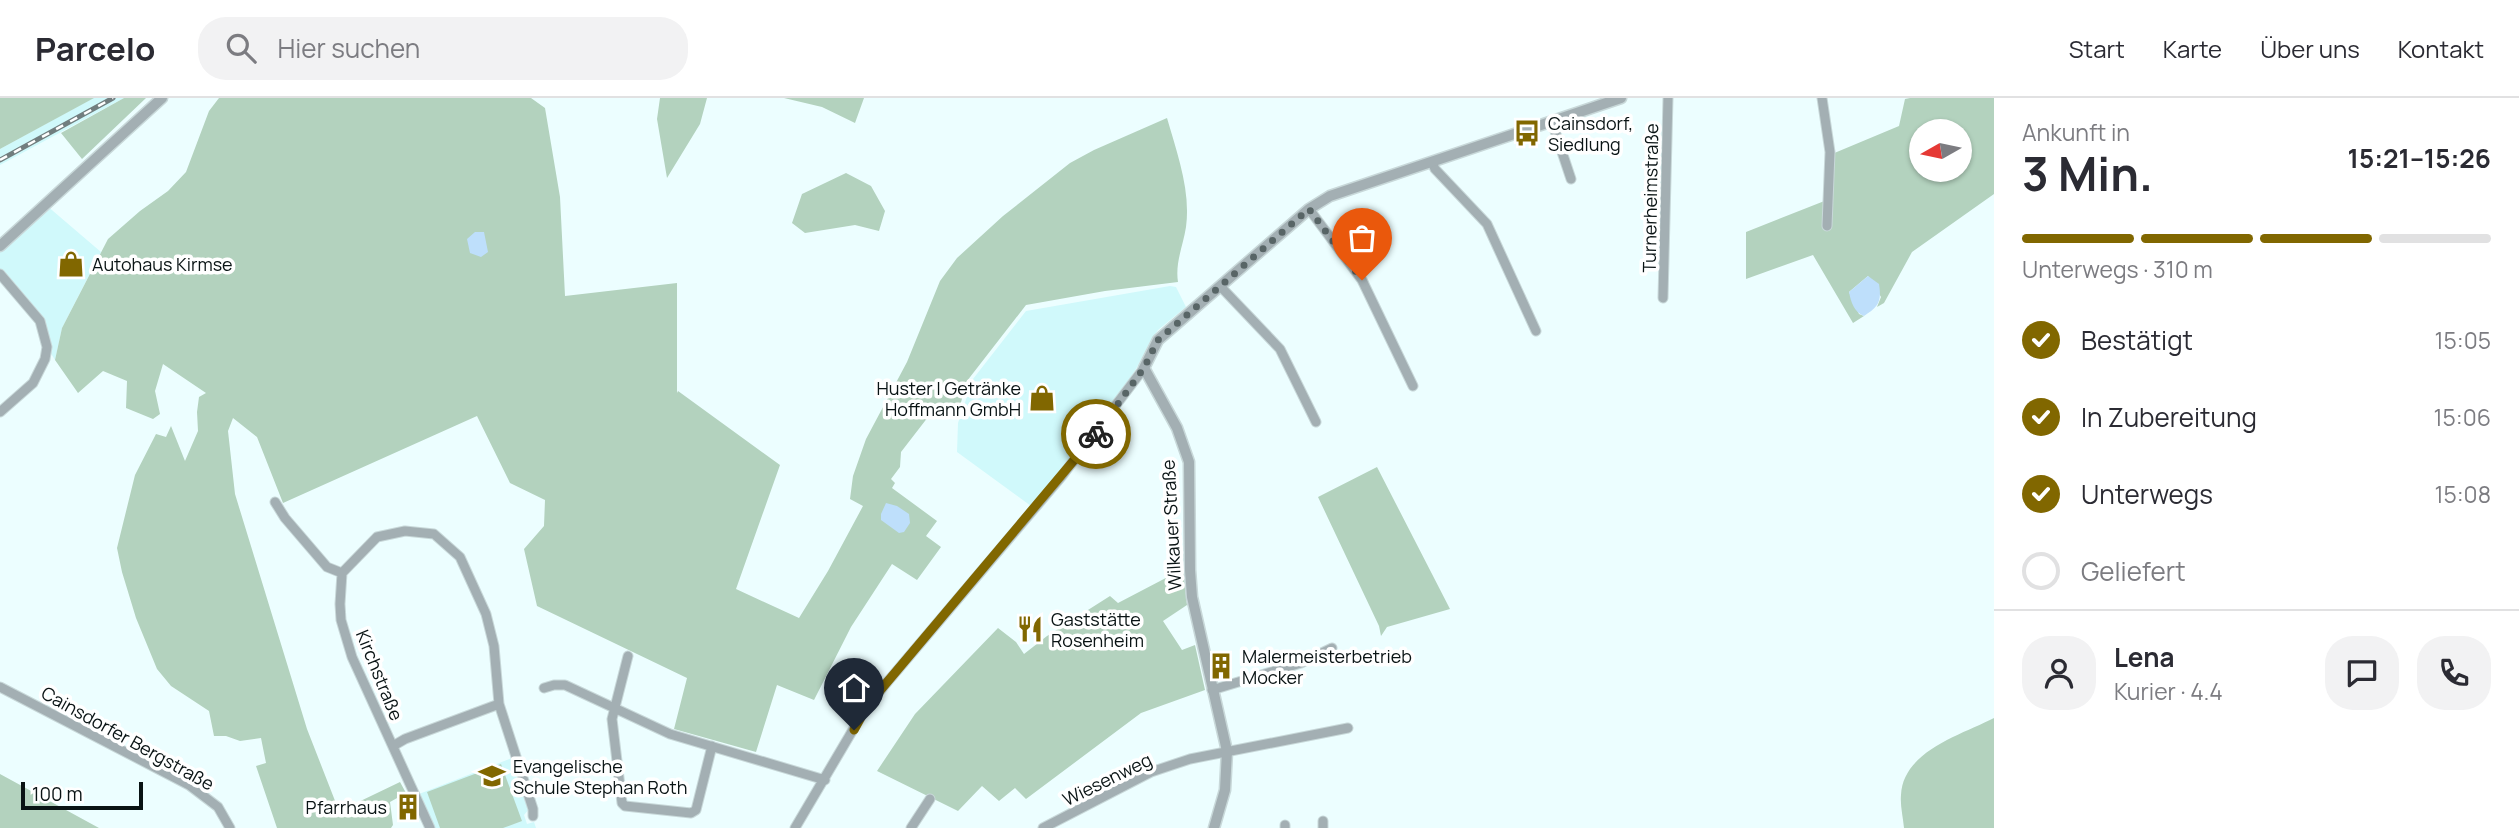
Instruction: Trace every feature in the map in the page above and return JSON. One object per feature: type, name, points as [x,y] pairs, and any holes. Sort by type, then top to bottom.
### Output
[{"type":"street","points":[[0,246],[162,98]]},
{"type":"street","points":[[796,828],[867,706],[1062,476],[1144,368],[1158,340],[1309,209],[1330,196],[1621,98]]},
{"type":"street","name":"Turnerheimstraße","points":[[1663,299],[1668,98]]},
{"type":"street","points":[[1822,98],[1830,152],[1827,226]]},
{"type":"street","points":[[1552,122],[1571,178]]},
{"type":"street","points":[[1432,162],[1435,169],[1487,224],[1536,331]]},
{"type":"street","points":[[1309,209],[1362,280],[1413,386]]},
{"type":"street","points":[[0,274],[40,320],[47,347],[45,359],[33,383],[0,412]]},
{"type":"street","points":[[1221,287],[1280,349],[1315,422]]},
{"type":"street","name":"Wilkauer Straße","points":[[1144,368],[1177,428],[1189,462],[1192,597],[1227,751],[1226,790],[1213,828]]},
{"type":"street","points":[[275,502],[285,518],[327,567],[342,573],[377,537],[405,531],[435,534],[460,557],[486,614],[494,646],[499,704],[533,816]]},
{"type":"street","name":"Kirchstraße","points":[[342,573],[340,604],[348,646],[361,681],[430,828]]},
{"type":"street","points":[[1212,690],[1301,663],[1332,648]]},
{"type":"street","points":[[628,656],[612,719],[622,803],[625,806],[691,813],[696,810],[712,746]]},
{"type":"street","points":[[544,688],[554,684],[565,685],[670,734],[825,780]]},
{"type":"street","name":"Cainsdorfer Bergstraße","points":[[0,687],[189,785],[218,807],[230,828]]},
{"type":"street","name":"Kirchstraße","points":[[393,746],[499,704]]},
{"type":"street","name":"Wiesenweg","points":[[1043,828],[1151,772],[1190,759],[1348,728]]},
{"type":"street","points":[[911,828],[930,799]]},
{"type":"shaded area","points":[[93,98],[124,98],[0,165],[0,149]]},
{"type":"shaded area","points":[[46,205],[101,252],[62,328],[55,360],[47,347],[45,335],[0,274],[0,244]]},
{"type":"shaded area","points":[[475,232],[484,232],[488,252],[481,257],[470,253],[467,239]]},
{"type":"shaded area","points":[[1868,276],[1879,284],[1880,295],[1876,307],[1864,316],[1855,309],[1849,292]]},
{"type":"shaded area","name":"Huster | Getränke Hoffmann GmbH","points":[[1176,287],[1186,307],[1158,330],[1111,407],[1031,506],[957,452],[958,423],[973,379],[1026,311]]},
{"type":"shaded area","points":[[886,503],[909,514],[910,523],[904,532],[899,533],[881,520]]},
{"type":"shaded area","name":"Evangelische Schule Stephan Roth","points":[[512,758],[530,808],[524,815],[527,824],[534,822],[536,828],[434,828],[419,794]]},
{"type":"green space","points":[[0,98],[94,98],[0,149]]},
{"type":"green space","points":[[124,98],[146,98],[82,159],[61,133]]},
{"type":"green space","points":[[219,98],[531,98],[545,108],[560,197],[565,296],[677,283],[677,393],[678,391],[780,465],[736,589],[799,618],[863,506],[850,499],[853,476],[866,439],[907,362],[940,281],[957,258],[1003,216],[1070,163],[1167,118],[1187,200],[1186,227],[1178,261],[1178,282],[1026,305],[967,381],[958,413],[935,408],[901,452],[900,467],[891,479],[895,483],[892,488],[937,521],[926,536],[941,547],[917,580],[892,564],[851,627],[814,700],[777,685],[756,752],[674,729],[687,678],[537,606],[524,549],[544,526],[545,500],[510,483],[477,416],[283,503],[257,437],[233,418],[228,431],[235,494],[307,729],[339,811],[323,819],[400,782],[406,793],[390,802],[393,825],[391,828],[277,828],[256,766],[266,763],[261,738],[240,741],[226,736],[214,736],[209,711],[171,686],[157,669],[136,618],[117,548],[135,475],[156,434],[166,437],[171,426],[185,461],[198,431],[199,397],[206,393],[163,364],[155,391],[160,414],[153,419],[126,408],[127,381],[103,371],[78,393],[55,360],[62,328],[108,239],[168,191],[186,172],[209,111]]},
{"type":"green space","points":[[660,98],[707,98],[700,124],[667,178],[657,119]]},
{"type":"green space","points":[[784,98],[864,98],[855,123],[822,107]]},
{"type":"green space","points":[[1994,98],[1994,194],[1912,252],[1884,303],[1877,307],[1881,297],[1868,276],[1849,292],[1859,314],[1864,316],[1853,323],[1813,255],[1746,279],[1746,232],[1832,198],[1832,154],[1899,126],[1905,99]]},
{"type":"green space","points":[[846,173],[871,186],[885,211],[879,231],[855,225],[805,233],[792,223],[802,194]]},
{"type":"green space","points":[[1377,467],[1450,609],[1387,627],[1381,636],[1379,626],[1318,497]]},
{"type":"green space","points":[[1183,569],[1187,605],[1163,621],[1182,650],[1195,645],[1205,690],[1141,713],[1026,799],[1015,788],[999,801],[982,786],[958,811],[877,771],[915,714],[998,628],[1016,642],[1024,654],[1110,596],[1118,603]]},
{"type":"green space","points":[[1994,718],[1994,828],[1904,828],[1901,795],[1904,780],[1912,767],[1936,746]]},
{"type":"green space","name":"Evangelische Schule Stephan Roth","points":[[501,764],[522,821],[503,828],[440,828],[427,792]]},
{"type":"green space","points":[[0,774],[99,828],[0,828]]},
{"type":"railway","points":[[0,160],[113,98]]},
{"type":"way so far","points":[[1096,434],[1144,368],[1158,340],[1309,209],[1362,280]]},
{"type":"place","name":"Cainsdorf, Siedlung","points":[[1527,133]]},
{"type":"place","name":"Autohaus Kirmse","points":[[71,264]]},
{"type":"place","name":"Huster | Getränke Hoffmann GmbH","points":[[1042,398]]},
{"type":"place","name":"Gaststätte Rosenheim","points":[[1030,629]]},
{"type":"place","name":"Malermeisterbetrieb Mocker","points":[[1221,666]]},
{"type":"place","name":"Evangelische Schule Stephan Roth","points":[[492,776]]},
{"type":"place","name":"Pfarrhaus","points":[[408,807]]},
{"type":"route","points":[[854,730],[867,706],[1096,434]]}]
